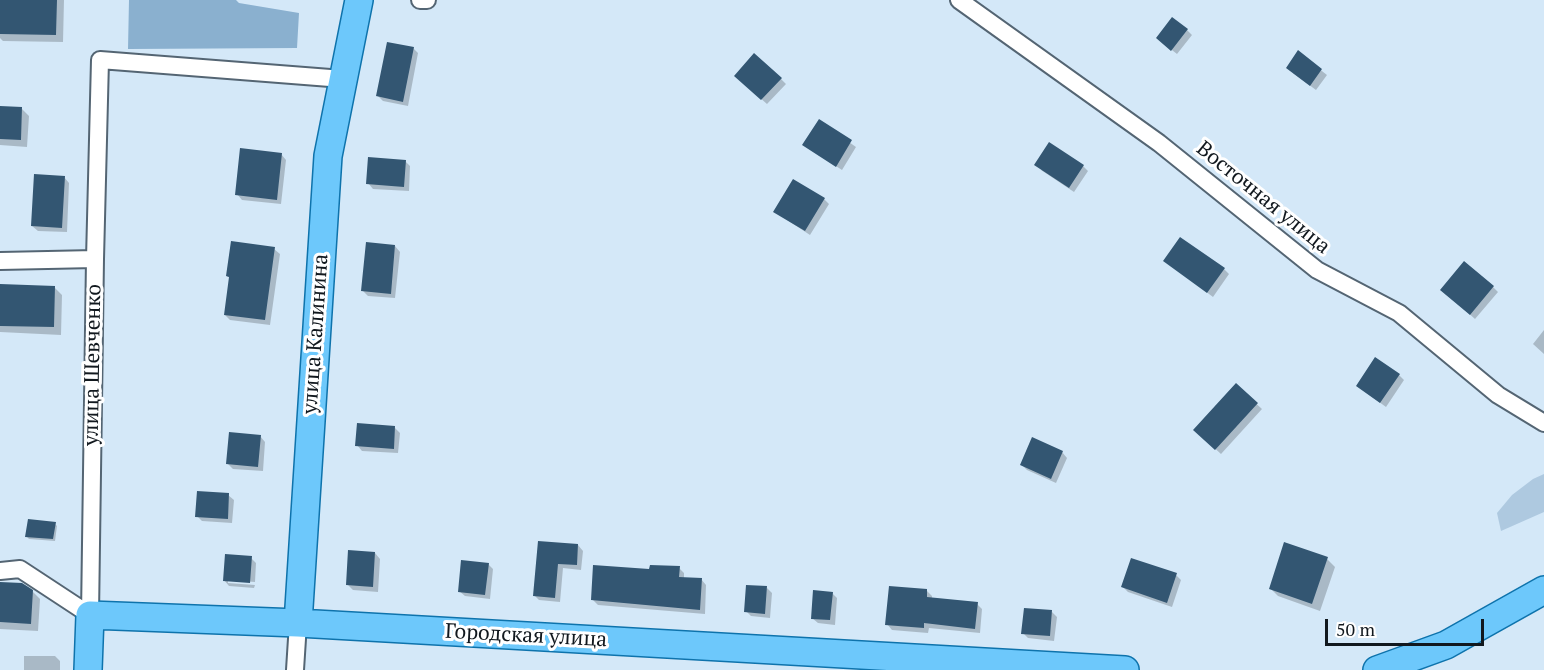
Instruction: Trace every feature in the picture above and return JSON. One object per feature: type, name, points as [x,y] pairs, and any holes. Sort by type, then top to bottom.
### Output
[{"type":"main road","name":"улица Калинина","points":[[298,623],[328,156],[360,0]]},
{"type":"main road","points":[[1377,670],[1446,645],[1544,590]]},
{"type":"main road","name":"Городская улица","points":[[90,615],[298,623],[1125,670]]},
{"type":"main road","name":"улица Шевченко","points":[[88,670],[90,615]]},
{"type":"street","points":[[420,0],[427,0]]},
{"type":"street","name":"Восточная улица","points":[[959,0],[1159,143],[1317,270],[1399,313],[1498,395],[1544,423]]},
{"type":"street","name":"улица Шевченко","points":[[90,615],[94,259],[100,60],[343,79]]},
{"type":"street","points":[[0,261],[94,259]]},
{"type":"street","points":[[0,571],[20,569],[90,615]]},
{"type":"street","name":"улица Калинина","points":[[295,670],[298,623]]},
{"type":"shaded area","points":[[129,0],[236,0],[239,3],[299,13],[297,48],[128,49]]},
{"type":"shaded area","points":[[1544,474],[1544,512],[1501,531],[1497,513],[1512,495],[1533,479]]},
{"type":"building","points":[[0,0],[57,0],[56,35],[0,34]]},
{"type":"building","points":[[1172,17],[1188,29],[1171,51],[1156,38]]},
{"type":"building","points":[[387,42],[414,47],[403,102],[376,96]]},
{"type":"building","points":[[1298,50],[1322,69],[1310,86],[1286,68]]},
{"type":"building","points":[[754,53],[782,78],[761,100],[734,76]]},
{"type":"building","points":[[0,106],[22,107],[21,140],[0,139]]},
{"type":"building","points":[[819,119],[852,140],[836,167],[802,145]]},
{"type":"building","points":[[1049,142],[1084,165],[1069,188],[1034,165]]},
{"type":"building","points":[[240,148],[282,153],[277,200],[235,195]]},
{"type":"building","points":[[368,157],[406,160],[404,187],[366,184]]},
{"type":"building","points":[[34,174],[65,176],[62,228],[31,226]]},
{"type":"building","points":[[793,179],[825,198],[805,231],[773,212]]},
{"type":"building","points":[[1180,237],[1225,268],[1207,293],[1163,261]]},
{"type":"building","points":[[231,241],[275,247],[265,320],[224,315]]},
{"type":"building","points":[[366,242],[395,245],[391,294],[361,291]]},
{"type":"building","points":[[1464,261],[1494,286],[1470,315],[1440,290]]},
{"type":"building","points":[[0,284],[55,286],[54,327],[0,326]]},
{"type":"building","points":[[1375,357],[1400,374],[1380,403],[1356,386]]},
{"type":"building","points":[[1236,383],[1258,403],[1215,450],[1193,430]]},
{"type":"building","points":[[357,423],[395,426],[394,449],[355,446]]},
{"type":"building","points":[[229,432],[261,435],[258,467],[226,464]]},
{"type":"building","points":[[1032,437],[1063,451],[1051,479],[1020,465]]},
{"type":"building","points":[[197,491],[229,493],[228,519],[195,517]]},
{"type":"building","points":[[28,519],[56,522],[53,539],[25,537]]},
{"type":"building","points":[[538,541],[578,544],[577,565],[558,564],[555,598],[533,596]]},
{"type":"building","points":[[1284,542],[1328,557],[1312,604],[1269,589]]},
{"type":"building","points":[[348,550],[375,552],[373,587],[346,585]]},
{"type":"building","points":[[225,554],[252,556],[250,583],[223,581]]},
{"type":"building","points":[[1131,558],[1177,573],[1167,603],[1121,587]]},
{"type":"building","points":[[461,560],[489,563],[485,595],[458,592]]},
{"type":"building","points":[[593,565],[649,569],[650,565],[680,566],[679,577],[702,578],[700,610],[591,600]]},
{"type":"building","points":[[0,582],[22,583],[33,590],[31,624],[0,622]]},
{"type":"building","points":[[746,585],[767,586],[765,614],[744,612]]},
{"type":"building","points":[[889,586],[927,589],[927,597],[978,602],[975,629],[924,623],[924,628],[885,625]]},
{"type":"building","points":[[813,590],[833,592],[830,620],[811,619]]},
{"type":"building","points":[[1024,608],[1052,610],[1050,636],[1021,634]]}]
